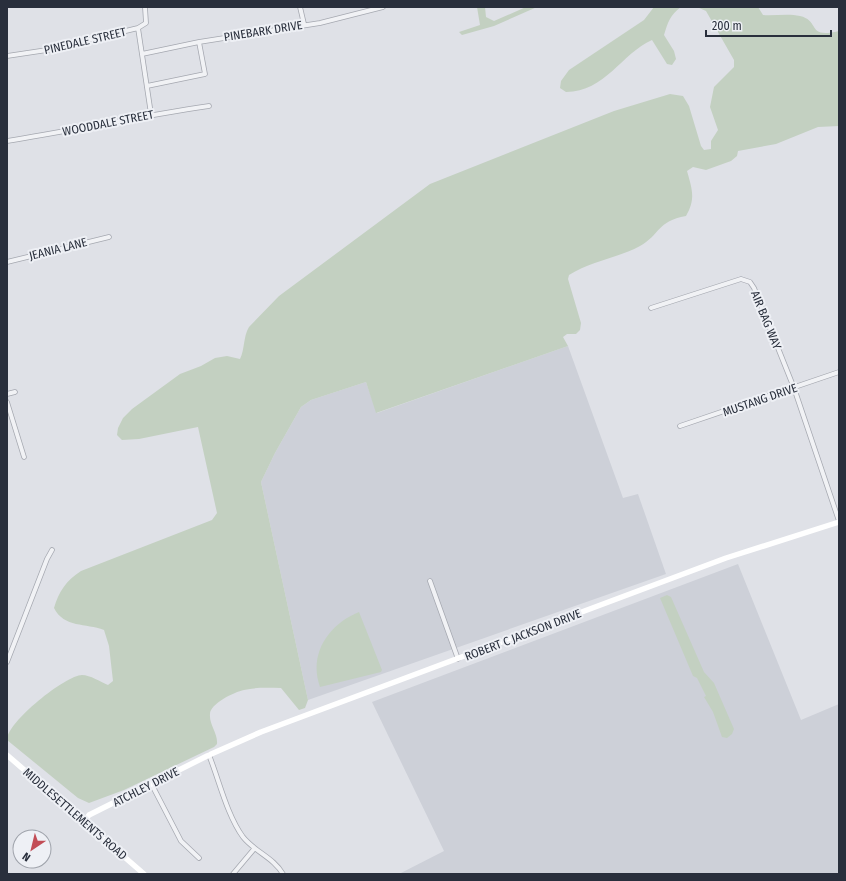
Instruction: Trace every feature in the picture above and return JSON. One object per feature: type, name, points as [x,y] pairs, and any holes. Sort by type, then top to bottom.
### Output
[{"type":"main road","name":"ROBERT C JACKSON DRIVE","points":[[209,755],[262,732],[726,558],[839,522]]},
{"type":"main road","name":"MIDDLESETTLEMENTS ROAD","points":[[7,755],[144,874]]},
{"type":"main road","name":"ATCHLEY DRIVE","points":[[84,822],[89,815],[152,785],[209,755]]},
{"type":"street","name":"PINEDALE STREET","points":[[7,56],[47,50],[138,28],[146,23],[145,7]]},
{"type":"street","points":[[300,7],[304,24]]},
{"type":"street","name":"PINEBARK DRIVE","points":[[142,54],[199,42],[304,24],[320,23],[383,7]]},
{"type":"street","points":[[138,28],[151,114]]},
{"type":"street","points":[[147,86],[205,74],[199,42]]},
{"type":"street","name":"WOODDALE STREET","points":[[7,141],[82,129],[151,114],[209,106]]},
{"type":"street","name":"JEANIA LANE","points":[[7,262],[110,237]]},
{"type":"street","name":"AIR BAG WAY","points":[[651,308],[741,279],[750,282],[754,288],[794,388],[839,522]]},
{"type":"street","name":"MUSTANG DRIVE","points":[[680,426],[839,372]]},
{"type":"street","points":[[7,394],[15,392]]},
{"type":"street","points":[[7,402],[24,457]]},
{"type":"street","points":[[7,662],[47,559],[52,550]]},
{"type":"street","points":[[430,581],[458,659]]},
{"type":"street","points":[[209,755],[236,827],[254,848],[275,864],[283,874]]},
{"type":"street","points":[[152,785],[181,841],[199,858]]},
{"type":"street","points":[[233,874],[254,848]]},
{"type":"shaded area","points":[[568,346],[623,498],[638,494],[666,574],[308,700],[261,482],[275,453],[301,407],[311,400],[366,382],[377,413]]},
{"type":"shaded area","points":[[738,564],[801,720],[839,704],[839,874],[399,874],[444,851],[372,702]]},
{"type":"green space","points":[[477,7],[485,7],[486,17],[494,21],[526,7],[537,7],[494,26],[462,35],[459,32],[480,25]]},
{"type":"green space","points":[[654,7],[681,7],[670,19],[664,35],[674,51],[676,59],[672,65],[667,64],[652,40],[641,46],[592,86],[566,92],[560,88],[561,81],[569,70],[644,20]]},
{"type":"green space","points":[[697,7],[758,7],[763,15],[791,15],[806,18],[818,31],[822,33],[839,31],[839,126],[818,127],[776,144],[738,151],[737,156],[731,161],[706,170],[693,167],[687,171],[692,189],[692,199],[686,216],[669,221],[647,242],[640,246],[623,254],[586,266],[569,275],[568,279],[581,323],[580,330],[576,334],[567,334],[563,337],[568,346],[376,413],[366,382],[311,400],[301,407],[275,453],[261,482],[308,700],[305,708],[299,710],[281,688],[253,688],[234,693],[223,699],[211,710],[210,718],[217,740],[217,744],[214,747],[124,790],[89,803],[78,798],[7,740],[16,722],[38,701],[74,677],[85,675],[108,685],[113,681],[109,646],[104,630],[69,622],[58,614],[54,608],[58,596],[67,583],[81,571],[212,520],[217,513],[198,427],[139,439],[122,440],[117,435],[118,428],[123,418],[132,409],[180,374],[201,366],[215,358],[227,356],[240,359],[249,327],[279,296],[430,184],[614,111],[670,94],[683,96],[689,106],[701,146],[704,150],[711,149],[711,141],[718,130],[710,107],[714,87],[734,67],[734,60],[706,11]]},
{"type":"green space","points":[[667,595],[671,597],[704,672],[714,683],[734,729],[732,734],[727,738],[722,737],[713,712],[704,697],[706,696],[697,678],[693,676],[660,598]]},
{"type":"green space","points":[[359,612],[382,670],[381,672],[320,687],[317,675],[317,663],[319,652],[324,642],[330,632],[339,624],[348,617]]}]
